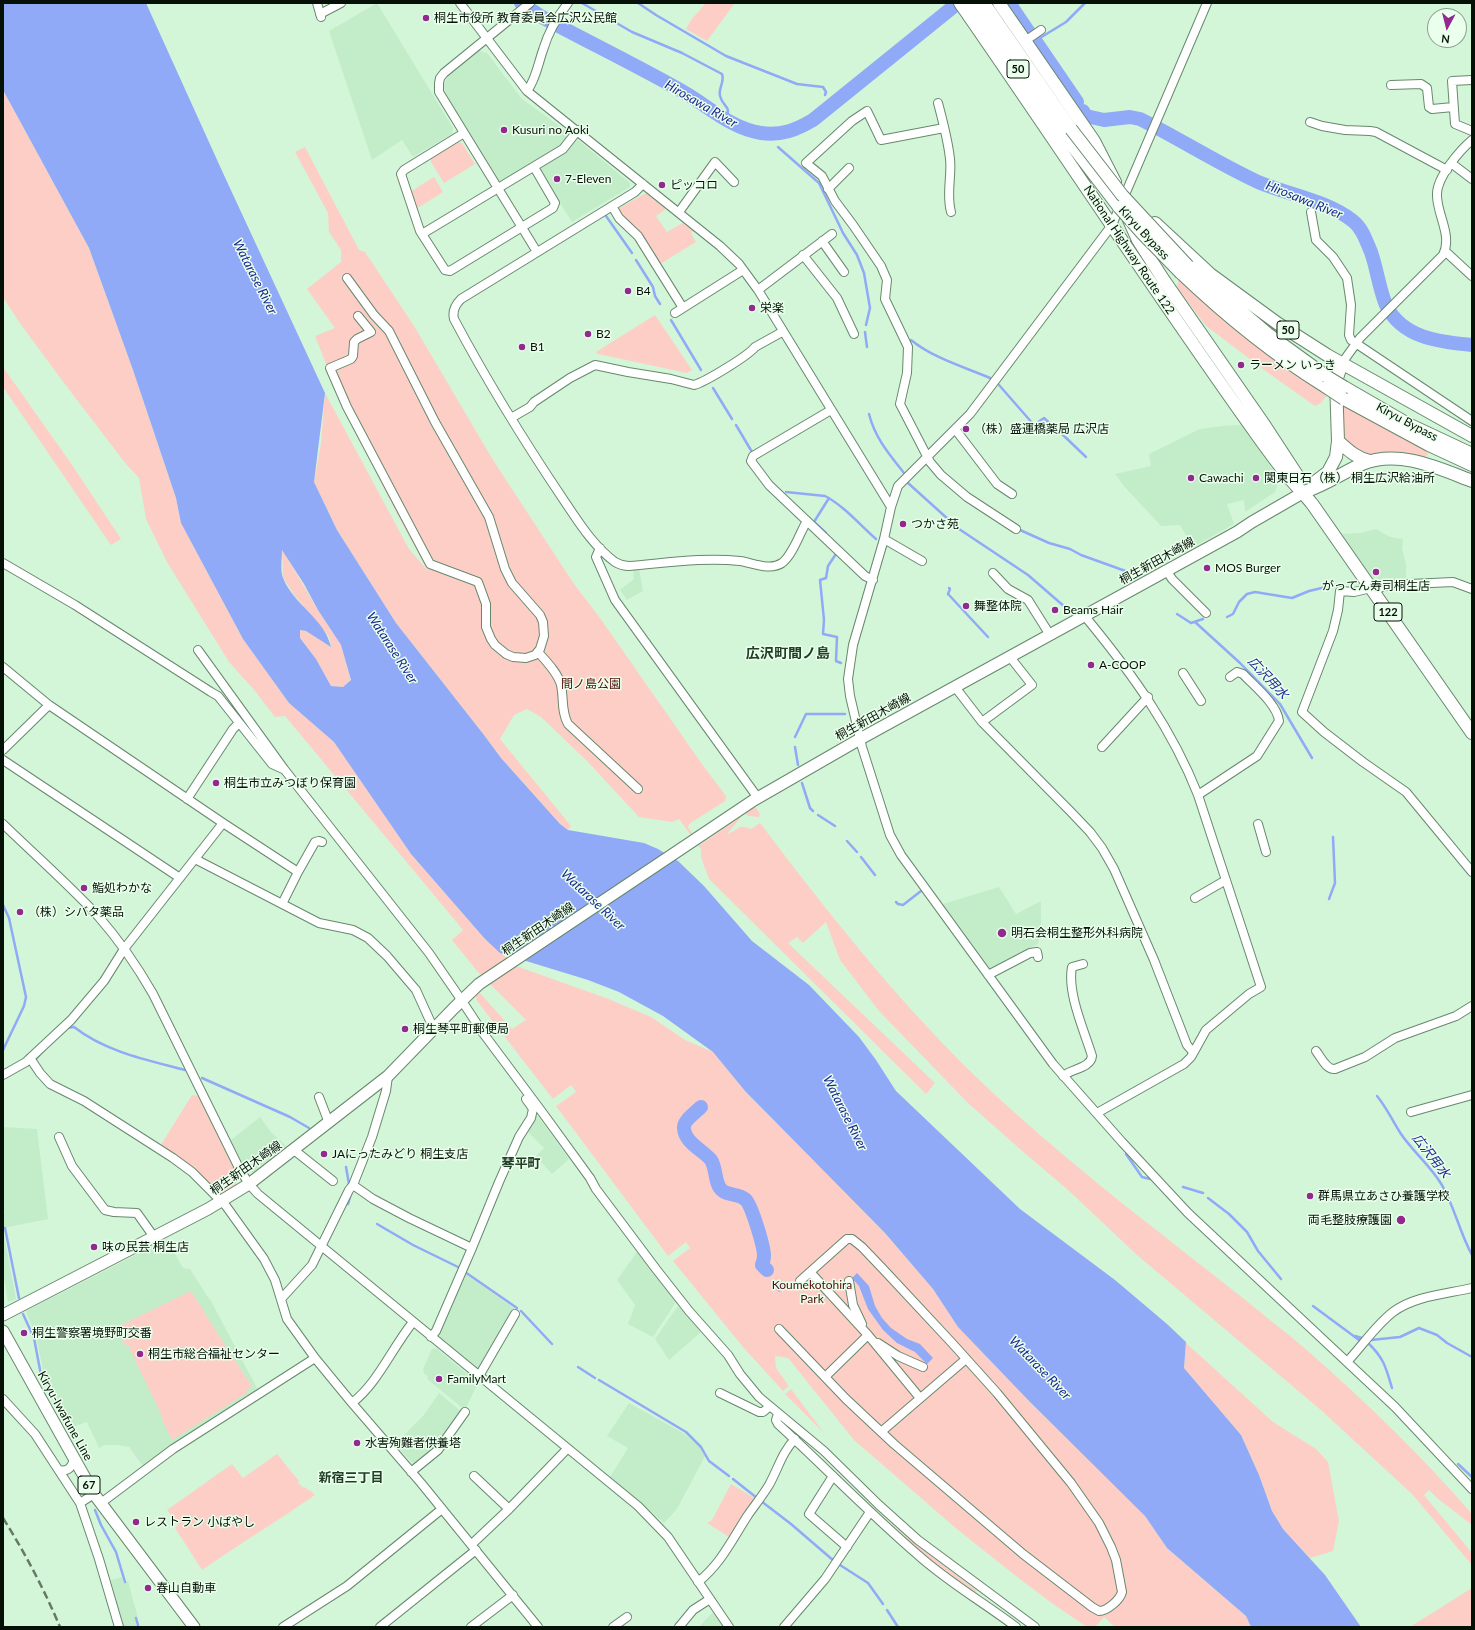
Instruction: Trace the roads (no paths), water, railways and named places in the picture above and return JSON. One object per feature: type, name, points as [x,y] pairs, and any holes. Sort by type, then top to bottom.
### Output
[{"type":"highway","name":"National Highway Route 122","points":[[960,3],[1252,428],[1290,478],[1304,492],[1472,733]]},
{"type":"highway","name":"Kiryu Bypass","points":[[972,3],[1068,132]]},
{"type":"highway","name":"Kiryu Bypass","points":[[984,3],[1115,203],[1142,233],[1185,270],[1217,306],[1261,343],[1429,445],[1472,465]]},
{"type":"highway","name":"National Highway Route 122","points":[[999,3],[1094,141],[1112,177],[1121,202],[1138,240],[1265,426],[1299,478],[1304,492]]},
{"type":"highway","points":[[1121,202],[1121,225],[1132,248],[1148,272],[1149,280]]},
{"type":"highway","name":"50","points":[[1121,202],[1133,204],[1210,274],[1259,311],[1312,346],[1472,436]]},
{"type":"highway","points":[[1304,492],[1330,469],[1336,457],[1338,441],[1336,380],[1342,363]]},
{"type":"highway","name":"Kiryu Bypass","points":[[1344,393],[1472,454]]},
{"type":"highway","points":[[1338,441],[1352,454],[1361,459],[1370,461],[1392,459],[1409,460],[1472,481]]},
{"type":"highway","points":[[1304,492],[1320,487],[1344,472],[1370,461]]},
{"type":"main road","name":"桐生新田木崎線","points":[[3,1315],[222,1201],[249,1184],[388,1076],[468,995],[486,980],[696,838],[758,798],[860,739],[1237,532],[1304,492]]},
{"type":"main road","name":"Kiryu-Iwafune Line","points":[[3,1331],[74,1459],[98,1498],[194,1627]]},
{"type":"street","points":[[317,3],[320,16],[341,3]]},
{"type":"street","points":[[460,3],[528,91],[720,246],[743,270],[758,290],[782,332],[891,507]]},
{"type":"street","points":[[530,3],[488,39],[444,73],[440,78],[439,92],[537,252]]},
{"type":"street","points":[[528,91],[533,83],[543,49],[551,30],[568,3]]},
{"type":"street","points":[[1207,3],[1112,225],[970,414],[898,486],[891,507],[873,580],[853,645],[848,679],[850,696],[860,739],[882,813],[890,834],[901,855],[1063,1076],[1188,1213],[1254,1274],[1312,1331],[1395,1407],[1472,1489]]},
{"type":"street","points":[[1025,41],[1041,30]]},
{"type":"street","points":[[1472,80],[1452,81],[1453,107],[1456,125],[1472,131]]},
{"type":"street","points":[[1391,85],[1421,84],[1427,88],[1429,107],[1432,109],[1453,107]]},
{"type":"street","points":[[938,103],[950,160],[949,193],[951,212]]},
{"type":"street","points":[[944,128],[881,140],[867,111],[852,121],[806,163],[822,176],[835,201],[880,266],[887,280],[885,299],[908,347],[907,373],[900,404],[927,457],[941,475],[967,497],[1016,529]]},
{"type":"street","points":[[1310,122],[1339,129],[1376,132],[1472,179]]},
{"type":"street","points":[[422,234],[562,149],[578,130]]},
{"type":"street","points":[[464,134],[402,172],[402,177],[422,234],[444,269],[447,271],[522,227],[555,205],[534,167]]},
{"type":"street","points":[[1342,363],[1356,343],[1441,257],[1445,251],[1445,234],[1436,193],[1449,167],[1460,151],[1472,140]]},
{"type":"street","points":[[679,212],[715,162],[734,182]]},
{"type":"street","points":[[828,189],[850,168]]},
{"type":"street","points":[[643,184],[635,192],[461,299],[456,304],[453,315],[460,330],[511,418],[554,486],[586,532],[600,548],[623,566],[709,560],[732,560],[772,566],[782,562],[789,556],[807,521]]},
{"type":"street","points":[[612,206],[619,218],[638,236],[683,308]]},
{"type":"street","points":[[1311,212],[1316,240],[1333,257],[1347,278],[1351,304],[1349,337],[1472,421]]},
{"type":"street","points":[[758,290],[832,234]]},
{"type":"street","points":[[822,242],[844,272]]},
{"type":"street","points":[[1445,251],[1472,276]]},
{"type":"street","points":[[804,256],[837,298],[854,334]]},
{"type":"street","points":[[675,314],[743,270]]},
{"type":"street","points":[[347,278],[374,315],[389,331],[435,422],[489,517],[512,583],[540,615],[543,622],[544,636],[538,652],[530,657],[513,657],[500,651],[488,633],[485,618],[486,604],[478,582],[430,564],[404,518],[347,407],[330,368],[350,359],[353,356],[354,342],[357,339],[384,326]]},
{"type":"street","points":[[358,316],[371,332]]},
{"type":"street","points":[[511,418],[530,408],[534,402],[570,378],[595,365],[671,379],[694,385],[734,363],[752,351],[755,347],[782,332]]},
{"type":"street","points":[[831,410],[753,456],[751,459],[769,485],[865,576],[873,580]]},
{"type":"street","points":[[955,429],[997,484],[1012,494]]},
{"type":"street","points":[[884,539],[922,562]]},
{"type":"street","points":[[600,548],[596,557],[615,600],[758,798]]},
{"type":"street","points":[[3,563],[75,605],[218,696],[238,724],[272,764],[284,769]]},
{"type":"street","points":[[1167,571],[1172,579],[1206,613]]},
{"type":"street","points":[[993,573],[1008,589],[1028,600],[1050,635]]},
{"type":"street","points":[[1472,589],[1453,582],[1389,585],[1372,590],[1354,592],[1340,591],[1338,610],[1333,632],[1302,712],[1324,732],[1406,792],[1472,872]]},
{"type":"street","points":[[1086,615],[1088,620],[1148,697],[1188,771],[1198,795],[1261,987],[1249,994],[1206,1030],[1184,1064],[1097,1113]]},
{"type":"street","points":[[198,650],[284,769],[429,953],[468,995],[483,1033],[656,1269],[688,1311],[728,1355],[753,1392],[833,1460],[879,1505],[918,1540],[1034,1627]]},
{"type":"street","points":[[538,652],[559,679],[563,710],[568,724],[638,789]]},
{"type":"street","points":[[982,722],[1032,685],[1010,657]]},
{"type":"street","points":[[3,666],[49,705],[187,799],[298,872]]},
{"type":"street","points":[[1198,795],[1213,787],[1257,756],[1279,721],[1279,716],[1272,704],[1243,674],[1237,672],[1230,677]]},
{"type":"street","points":[[1183,673],[1200,701]]},
{"type":"street","points":[[955,687],[982,722],[1071,812],[1090,832],[1102,848],[1114,869],[1154,960],[1187,1044],[1193,1052]]},
{"type":"street","points":[[1102,747],[1148,697]]},
{"type":"street","points":[[3,750],[49,705]]},
{"type":"street","points":[[187,799],[233,729],[238,724]]},
{"type":"street","points":[[3,760],[180,878]]},
{"type":"street","points":[[4,1073],[30,1058],[71,1020],[104,981],[124,949],[223,823]]},
{"type":"street","points":[[3,824],[97,916],[124,949],[153,994],[239,1168],[249,1184],[258,1194],[638,1506],[659,1526],[674,1545],[729,1627]]},
{"type":"street","points":[[1258,824],[1266,852]]},
{"type":"street","points":[[282,904],[315,842],[322,842]]},
{"type":"street","points":[[195,859],[319,923],[353,930],[368,938],[387,956],[416,990],[432,1023],[436,1027]]},
{"type":"street","points":[[1195,898],[1226,880]]},
{"type":"street","points":[[988,975],[1030,953],[1037,952],[1038,957]]},
{"type":"street","points":[[1063,1076],[1069,1071],[1089,1063],[1092,1060],[1073,996],[1072,966],[1082,964]]},
{"type":"street","points":[[1316,1051],[1331,1070],[1335,1070],[1365,1057],[1395,1038],[1450,1018],[1472,1006]]},
{"type":"street","points":[[30,1058],[40,1073],[50,1084],[84,1101],[173,1158],[192,1172],[222,1201],[264,1259],[274,1279],[289,1323],[314,1358],[474,1547],[538,1627]]},
{"type":"street","points":[[281,1299],[312,1265],[349,1190],[353,1186],[372,1137],[386,1091],[388,1076]]},
{"type":"street","points":[[431,1337],[436,1331],[519,1137],[533,1112],[532,1106],[519,1089],[519,1081]]},
{"type":"street","points":[[1411,1112],[1472,1095]]},
{"type":"street","points":[[319,1097],[329,1123]]},
{"type":"street","points":[[59,1137],[72,1166],[105,1210],[137,1213],[154,1237]]},
{"type":"street","points":[[294,1150],[333,1181]]},
{"type":"street","points":[[353,1186],[373,1199],[472,1248]]},
{"type":"street","points":[[779,1329],[825,1377],[882,1432],[1023,1554],[1092,1608],[1099,1611],[1105,1611],[1121,1596],[1122,1592],[1116,1560],[1099,1523],[1056,1465],[997,1393],[884,1269],[852,1240],[847,1239],[800,1281]]},
{"type":"street","points":[[810,1272],[868,1335],[920,1398]]},
{"type":"street","points":[[849,1281],[853,1305],[868,1335],[898,1356],[923,1367]]},
{"type":"street","points":[[1347,1362],[1381,1323],[1400,1307],[1424,1299],[1472,1288]]},
{"type":"street","points":[[479,1376],[515,1314]]},
{"type":"street","points":[[352,1403],[381,1370],[413,1322]]},
{"type":"street","points":[[825,1377],[868,1335]]},
{"type":"street","points":[[80,1503],[98,1498],[314,1358]]},
{"type":"street","points":[[882,1432],[966,1359]]},
{"type":"street","points":[[720,1393],[759,1412],[762,1412],[769,1407]]},
{"type":"street","points":[[3,1399],[35,1434],[80,1503],[100,1559],[119,1627]]},
{"type":"street","points":[[411,1472],[438,1450],[466,1412]]},
{"type":"street","points":[[778,1414],[776,1420],[778,1424],[870,1512],[919,1556],[1013,1626]]},
{"type":"street","points":[[698,1582],[731,1545],[739,1530],[769,1486],[788,1447],[795,1439]]},
{"type":"street","points":[[380,1627],[474,1547],[567,1449]]},
{"type":"street","points":[[59,1470],[70,1468],[74,1459]]},
{"type":"street","points":[[474,1476],[509,1510]]},
{"type":"street","points":[[833,1476],[809,1514],[847,1547]]},
{"type":"street","points":[[283,1627],[350,1583],[442,1509]]},
{"type":"street","points":[[784,1627],[825,1579],[870,1512]]},
{"type":"street","points":[[471,1627],[513,1595]]},
{"type":"street","points":[[679,1627],[693,1610],[710,1599]]},
{"type":"street","points":[[613,1627],[627,1617]]},
{"type":"water","name":"Watarase River","points":[[3,3],[146,3],[325,393],[314,482],[337,530],[396,623],[501,758],[560,824],[568,830],[644,843],[658,849],[678,861],[704,886],[752,941],[809,985],[859,1037],[896,1091],[1020,1209],[1115,1280],[1186,1342],[1184,1368],[1241,1435],[1259,1475],[1272,1511],[1283,1529],[1325,1575],[1361,1627],[1251,1627],[1246,1616],[1167,1548],[1145,1516],[1030,1402],[958,1327],[933,1289],[885,1233],[745,1091],[713,1052],[663,1016],[619,992],[588,980],[500,953],[485,939],[411,854],[334,742],[289,703],[243,639],[181,523],[176,498],[133,370],[89,248],[3,90]],"holes":[[[282,550],[304,584],[318,610],[341,645],[351,680],[343,687],[331,686],[316,659],[300,638],[300,630],[306,631],[331,647],[328,637],[322,628],[294,596],[283,578],[281,564]]]},
{"type":"water","points":[[857,1273],[869,1286],[875,1306],[882,1318],[891,1328],[907,1339],[920,1344],[933,1358],[927,1364],[915,1352],[897,1343],[883,1330],[868,1309],[859,1286],[852,1278]]},
{"type":"water","points":[[780,1280],[786,1286],[779,1292],[773,1286]]},
{"type":"waterway","name":"Hirosawa River","points":[[521,3],[542,17],[687,94],[731,123],[751,131],[768,134],[782,133],[801,127],[813,120],[953,7]]},
{"type":"waterway","points":[[582,3],[632,32],[682,53],[722,74],[723,80],[720,96],[721,100],[728,109],[726,119]]},
{"type":"waterway","points":[[638,3],[726,56],[797,84],[823,87],[826,92],[825,95]]},
{"type":"waterway","name":"Hirosawa River","points":[[1009,3],[1030,34]]},
{"type":"waterway","points":[[1035,41],[1066,22],[1085,3]]},
{"type":"waterway","name":"Hirosawa River","points":[[1034,39],[1077,102]]},
{"type":"waterway","name":"Hirosawa River","points":[[1083,111],[1086,116],[1104,120],[1130,117],[1140,119],[1258,182],[1319,203],[1342,214],[1353,221],[1364,235],[1373,258],[1386,305],[1393,316],[1402,325],[1423,336],[1435,340],[1472,345]]},
{"type":"waterway","points":[[778,147],[819,183],[843,233],[857,255],[864,273],[870,308],[866,325]]},
{"type":"waterway","points":[[606,216],[632,253]]},
{"type":"waterway","points":[[636,260],[653,287],[655,296],[660,304]]},
{"type":"waterway","points":[[671,320],[701,370]]},
{"type":"waterway","points":[[865,332],[867,347]]},
{"type":"waterway","points":[[911,340],[939,357],[990,378]]},
{"type":"waterway","points":[[999,385],[1034,425],[1044,418],[1055,428]]},
{"type":"waterway","points":[[713,388],[732,419]]},
{"type":"waterway","points":[[869,414],[879,438],[904,473]]},
{"type":"waterway","points":[[736,425],[752,452]]},
{"type":"waterway","points":[[1062,434],[1086,457]]},
{"type":"waterway","points":[[908,483],[959,529],[1028,575],[1073,614]]},
{"type":"waterway","points":[[786,492],[825,496],[845,510],[876,539]]},
{"type":"waterway","points":[[826,533],[814,522],[829,498]]},
{"type":"waterway","points":[[1020,530],[1049,543],[1070,549],[1081,555],[1131,573],[1137,578]]},
{"type":"waterway","points":[[836,554],[828,566],[826,578],[820,580],[824,620],[823,634],[837,637],[836,661],[841,663]]},
{"type":"waterway","points":[[1227,617],[1233,614],[1239,602],[1247,594],[1255,592],[1292,598],[1309,591],[1326,587]]},
{"type":"waterway","points":[[949,588],[948,594],[988,637]]},
{"type":"waterway","points":[[1177,614],[1191,623],[1203,619]]},
{"type":"waterway","name":"広沢用水","points":[[1195,622],[1240,663],[1280,704],[1312,758]]},
{"type":"waterway","points":[[795,737],[806,714],[845,714]]},
{"type":"waterway","points":[[795,747],[798,765]]},
{"type":"waterway","points":[[802,783],[810,808],[813,811]]},
{"type":"waterway","points":[[818,815],[835,826]]},
{"type":"waterway","name":"広沢用水","points":[[1329,899],[1335,883],[1333,837]]},
{"type":"waterway","points":[[847,841],[857,852]]},
{"type":"waterway","points":[[861,857],[875,875]]},
{"type":"waterway","points":[[896,902],[903,905],[921,891]]},
{"type":"waterway","points":[[3,905],[9,918],[26,997],[24,1006],[3,1050]]},
{"type":"waterway","points":[[67,1028],[74,1027],[86,1036],[127,1054],[185,1070]]},
{"type":"waterway","points":[[36,1059],[45,1049]]},
{"type":"waterway","points":[[202,1078],[290,1117],[309,1128]]},
{"type":"waterway","name":"広沢用水","points":[[1377,1096],[1401,1134],[1439,1180],[1451,1204],[1472,1255]]},
{"type":"waterway","points":[[701,1107],[684,1125],[687,1138],[711,1160],[720,1188],[726,1193],[737,1195],[746,1200],[754,1218],[762,1244],[764,1256],[762,1265],[767,1270]]},
{"type":"waterway","points":[[1126,1154],[1142,1177],[1150,1179]]},
{"type":"waterway","points":[[346,1167],[349,1184]]},
{"type":"waterway","points":[[1183,1187],[1203,1193]]},
{"type":"waterway","points":[[348,1204],[350,1197]]},
{"type":"waterway","points":[[1208,1198],[1229,1214],[1247,1232],[1258,1251],[1281,1279]]},
{"type":"waterway","points":[[377,1224],[413,1245],[460,1268]]},
{"type":"waterway","points":[[5,1228],[19,1298]]},
{"type":"waterway","points":[[465,1272],[517,1308]]},
{"type":"waterway","points":[[1313,1306],[1359,1340]]},
{"type":"waterway","points":[[521,1311],[552,1344]]},
{"type":"waterway","points":[[23,1314],[34,1338],[41,1375]]},
{"type":"waterway","points":[[1371,1340],[1400,1337],[1419,1328],[1437,1335],[1447,1343],[1472,1357]]},
{"type":"waterway","points":[[1355,1336],[1362,1338]]},
{"type":"waterway","points":[[1368,1343],[1378,1354],[1384,1364],[1392,1388]]},
{"type":"waterway","points":[[578,1367],[595,1378]]},
{"type":"waterway","points":[[599,1380],[686,1432],[701,1447],[709,1461],[729,1476]]},
{"type":"waterway","points":[[1458,1464],[1472,1477]]},
{"type":"waterway","points":[[733,1479],[757,1498]]},
{"type":"waterway","points":[[761,1501],[791,1524],[834,1561]]},
{"type":"waterway","points":[[95,1510],[101,1525],[116,1552],[125,1582]]},
{"type":"waterway","points":[[840,1565],[868,1583],[883,1604]]},
{"type":"waterway","points":[[887,1610],[898,1627]]},
{"type":"waterway","points":[[136,1618],[138,1625]]},
{"type":"railway","points":[[3,1518],[34,1571],[60,1627]]},
{"type":"place","name":"桐生市役所 教育委員会広沢公民館","points":[[426,18]]},
{"type":"place","name":"Kusuri no Aoki","points":[[504,130]]},
{"type":"place","name":"7-Eleven","points":[[557,179]]},
{"type":"place","name":"ピッコロ","points":[[662,185]]},
{"type":"place","name":"B4","points":[[628,291]]},
{"type":"place","name":"栄楽","points":[[752,308]]},
{"type":"place","name":"B2","points":[[588,334]]},
{"type":"place","name":"B1","points":[[522,347]]},
{"type":"place","name":"ラーメン いっき","points":[[1241,365]]},
{"type":"place","name":"（株）盛運橋薬局 広沢店","points":[[966,429]]},
{"type":"place","name":"Cawachi","points":[[1191,478]]},
{"type":"place","name":"関東日石（株） 桐生広沢給油所","points":[[1256,478]]},
{"type":"place","name":"つかさ苑","points":[[903,524]]},
{"type":"place","name":"MOS Burger","points":[[1207,568]]},
{"type":"place","name":"がってん寿司桐生店","points":[[1376,572]]},
{"type":"place","name":"舞整体院","points":[[966,606]]},
{"type":"place","name":"Beams Hair","points":[[1055,610]]},
{"type":"place","name":"A-COOP","points":[[1091,665]]},
{"type":"place","name":"桐生市立みつぼり保育園","points":[[216,783]]},
{"type":"place","name":"鮨処わかな","points":[[84,888]]},
{"type":"place","name":"（株）シバタ薬品","points":[[20,912]]},
{"type":"place","name":"明石会桐生整形外科病院","points":[[1002,933]]},
{"type":"place","name":"桐生琴平町郵便局","points":[[405,1029]]},
{"type":"place","name":"JAにったみどり 桐生支店","points":[[324,1154]]},
{"type":"place","name":"群馬県立あさひ養護学校","points":[[1310,1196]]},
{"type":"place","name":"両毛整肢療護園","points":[[1401,1220]]},
{"type":"place","name":"味の民芸 桐生店","points":[[94,1247]]},
{"type":"place","name":"桐生警察署境野町交番","points":[[24,1333]]},
{"type":"place","name":"桐生市総合福祉センター","points":[[140,1354]]},
{"type":"place","name":"FamilyMart","points":[[439,1379]]},
{"type":"place","name":"水害殉難者供養塔","points":[[357,1443]]},
{"type":"place","name":"レストラン 小ばやし","points":[[136,1522]]},
{"type":"place","name":"春山自動車","points":[[148,1588]]},
{"type":"district","name":"広沢町間ノ島","points":[[788,653]]},
{"type":"district","name":"琴平町","points":[[521,1164]]},
{"type":"district","name":"新宿三丁目","points":[[351,1478]]},
{"type":"park label","name":"間ノ島公園","points":[[591,684]]},
{"type":"park label","name":"Koumekotohira Park","points":[[812,1292]]}]
